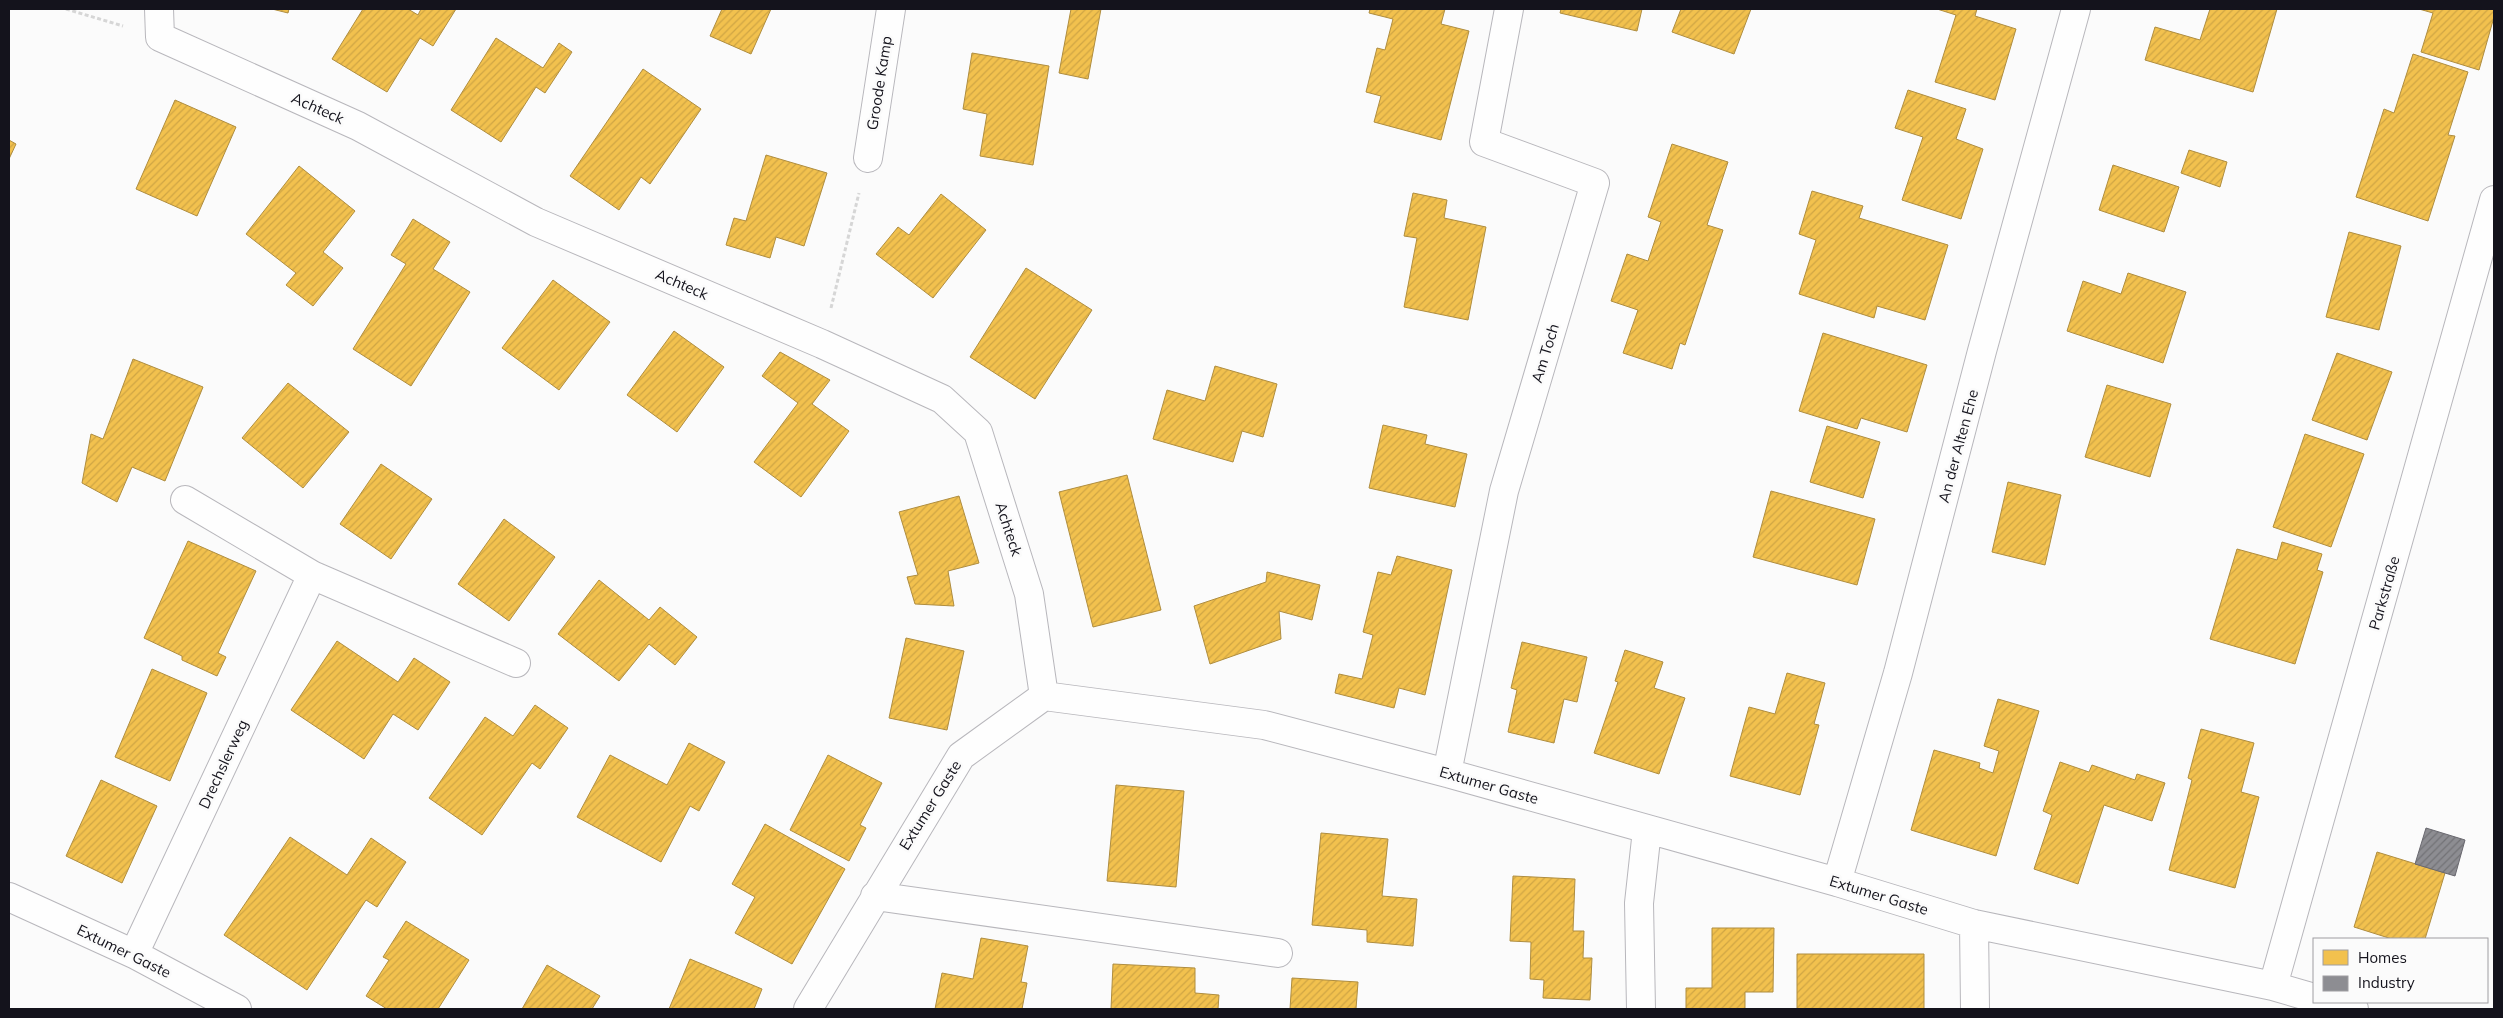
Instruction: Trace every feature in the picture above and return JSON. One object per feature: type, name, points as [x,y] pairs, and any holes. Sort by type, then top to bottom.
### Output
[{"type":"street","points":[[159,9],[160,38]]},
{"type":"street","name":"Groode Kamp","points":[[868,158],[891,9]]},
{"type":"street","name":"Am Toch","points":[[1447,773],[1504,491],[1595,183],[1484,142],[1509,9]]},
{"type":"street","name":"An der Alten Ehe","points":[[1837,882],[1898,673],[2076,9]]},
{"type":"street","name":"Achteck","points":[[160,38],[358,126],[536,222],[822,344],[942,399],[978,432],[1030,594],[1044,696]]},
{"type":"street","name":"Parkstraße","points":[[2274,986],[2494,200]]},
{"type":"street","points":[[185,500],[312,575],[516,663]]},
{"type":"street","name":"Drechslerweg","points":[[134,954],[312,575]]},
{"type":"street","name":"Extumer Gaste","points":[[808,1009],[961,756],[1044,696],[1264,725],[1447,773],[1837,882],[1974,924],[2274,986],[2313,998]]},
{"type":"street","points":[[1641,1009],[1638,903],[1648,830]]},
{"type":"street","points":[[875,896],[1278,953]]},
{"type":"street","name":"Extumer Gaste","points":[[9,898],[134,954],[237,1009]]},
{"type":"street","points":[[1974,924],[1975,1009]]},
{"type":"street","points":[[2332,1003],[2354,1009]]},
{"type":"path","points":[[66,9],[160,38]]},
{"type":"path","points":[[822,344],[868,158]]},
{"type":"building: Homes","points":[[272,9],[289,9],[288,13]]},
{"type":"building: Homes","points":[[363,9],[408,9],[418,15],[421,9],[456,9],[433,46],[420,38],[387,92],[332,59]]},
{"type":"building: Homes","points":[[722,9],[771,9],[751,54],[710,36]]},
{"type":"building: Homes","points":[[1071,9],[1101,9],[1088,79],[1059,73]]},
{"type":"building: Homes","points":[[1370,9],[1445,9],[1441,24],[1469,31],[1441,140],[1374,122],[1381,96],[1366,92],[1377,48],[1385,50],[1393,19],[1369,13]]},
{"type":"building: Homes","points":[[1561,9],[1642,9],[1637,31],[1560,13]]},
{"type":"building: Homes","points":[[1681,9],[1751,9],[1734,54],[1672,32]]},
{"type":"building: Homes","points":[[1937,9],[1977,9],[1975,16],[2016,29],[1995,100],[1935,82],[1956,15]]},
{"type":"building: Homes","points":[[2210,9],[2277,9],[2253,92],[2145,60],[2155,27],[2200,40]]},
{"type":"building: Homes","points":[[2419,9],[2494,9],[2494,17],[2479,70],[2421,52],[2433,13]]},
{"type":"building: Homes","points":[[496,38],[543,68],[559,43],[572,52],[545,93],[536,87],[501,142],[451,110]]},
{"type":"building: Homes","points":[[972,53],[1049,66],[1033,165],[980,156],[987,114],[963,109]]},
{"type":"building: Homes","points":[[2413,54],[2468,72],[2448,135],[2455,136],[2428,221],[2356,197],[2384,109],[2394,113]]},
{"type":"building: Homes","points":[[643,69],[701,109],[650,184],[641,177],[619,210],[570,176]]},
{"type":"building: Homes","points":[[1908,90],[1966,109],[1956,139],[1983,149],[1961,219],[1902,200],[1923,137],[1895,128]]},
{"type":"building: Homes","points":[[175,100],[236,127],[197,216],[136,189]]},
{"type":"building: Homes","points":[[9,140],[16,144],[9,159]]},
{"type":"building: Homes","points":[[1672,144],[1728,162],[1707,225],[1723,230],[1685,345],[1680,343],[1672,369],[1623,353],[1638,310],[1611,301],[1627,254],[1648,261],[1661,222],[1648,217]]},
{"type":"building: Homes","points":[[2189,150],[2227,162],[2220,187],[2181,173]]},
{"type":"building: Homes","points":[[766,155],[827,173],[804,246],[776,237],[770,258],[726,245],[734,218],[746,221]]},
{"type":"building: Homes","points":[[2113,165],[2179,187],[2164,232],[2099,210]]},
{"type":"building: Homes","points":[[299,166],[355,211],[323,252],[343,268],[313,306],[286,285],[296,273],[246,234]]},
{"type":"building: Homes","points":[[1812,191],[1863,206],[1859,218],[1948,245],[1925,320],[1877,306],[1874,318],[1799,294],[1816,240],[1799,234]]},
{"type":"building: Homes","points":[[1413,193],[1447,200],[1444,218],[1486,227],[1468,320],[1404,307],[1417,238],[1404,236]]},
{"type":"building: Homes","points":[[941,194],[986,230],[933,298],[876,254],[898,227],[909,235]]},
{"type":"building: Homes","points":[[413,219],[450,242],[433,269],[470,292],[411,386],[353,349],[406,264],[391,255]]},
{"type":"building: Homes","points":[[2349,232],[2401,246],[2379,330],[2326,317]]},
{"type":"building: Homes","points":[[1026,268],[1092,310],[1035,399],[970,357]]},
{"type":"building: Homes","points":[[2128,273],[2186,292],[2163,363],[2067,331],[2083,281],[2121,294]]},
{"type":"building: Homes","points":[[553,280],[610,322],[559,390],[502,348]]},
{"type":"building: Homes","points":[[674,331],[724,367],[677,432],[627,395]]},
{"type":"building: Homes","points":[[1823,333],[1927,365],[1907,432],[1861,418],[1857,429],[1799,411]]},
{"type":"building: Homes","points":[[780,352],[830,380],[812,404],[849,431],[801,497],[754,462],[798,403],[762,376]]},
{"type":"building: Homes","points":[[2337,353],[2392,372],[2367,440],[2312,420]]},
{"type":"building: Homes","points":[[133,359],[203,387],[165,481],[132,467],[117,502],[82,483],[91,434],[103,439]]},
{"type":"building: Homes","points":[[1215,366],[1277,384],[1263,437],[1242,431],[1233,462],[1153,439],[1167,390],[1205,401]]},
{"type":"building: Homes","points":[[288,383],[349,432],[303,488],[242,438]]},
{"type":"building: Homes","points":[[2107,385],[2171,404],[2150,477],[2085,457]]},
{"type":"building: Homes","points":[[1383,425],[1427,435],[1425,444],[1467,454],[1455,507],[1369,488]]},
{"type":"building: Homes","points":[[1827,426],[1880,442],[1863,498],[1810,482]]},
{"type":"building: Homes","points":[[2305,434],[2364,454],[2331,547],[2273,527]]},
{"type":"building: Homes","points":[[381,464],[432,499],[391,559],[340,524]]},
{"type":"building: Homes","points":[[1127,475],[1161,610],[1093,627],[1059,492]]},
{"type":"building: Homes","points":[[2008,482],[2061,495],[2045,565],[1992,552]]},
{"type":"building: Homes","points":[[1771,491],[1875,519],[1857,585],[1753,557]]},
{"type":"building: Homes","points":[[959,496],[979,563],[948,571],[954,606],[915,604],[907,577],[918,575],[899,512]]},
{"type":"building: Homes","points":[[504,519],[555,557],[509,621],[458,584]]},
{"type":"building: Homes","points":[[188,541],[256,571],[218,653],[226,657],[217,676],[182,660],[182,656],[144,638]]},
{"type":"building: Homes","points":[[2282,542],[2322,554],[2317,570],[2323,572],[2295,664],[2210,639],[2237,549],[2277,560]]},
{"type":"building: Homes","points":[[1397,556],[1452,570],[1425,695],[1399,688],[1394,708],[1335,693],[1339,674],[1362,679],[1373,635],[1363,632],[1378,572],[1391,575]]},
{"type":"building: Homes","points":[[1267,572],[1320,585],[1312,620],[1279,611],[1281,639],[1210,664],[1194,606],[1266,582]]},
{"type":"building: Homes","points":[[599,580],[649,620],[660,607],[697,637],[675,665],[649,644],[619,681],[558,634]]},
{"type":"building: Homes","points":[[906,638],[964,651],[947,730],[889,718]]},
{"type":"building: Homes","points":[[337,641],[398,682],[414,658],[450,682],[418,730],[393,714],[364,759],[291,710]]},
{"type":"building: Homes","points":[[1522,642],[1587,657],[1577,702],[1564,699],[1554,743],[1508,732],[1517,690],[1511,688]]},
{"type":"building: Homes","points":[[1625,650],[1663,662],[1654,688],[1685,698],[1659,774],[1594,753],[1618,682],[1615,681]]},
{"type":"building: Homes","points":[[152,669],[207,693],[170,781],[115,757]]},
{"type":"building: Homes","points":[[1787,673],[1825,683],[1814,724],[1819,725],[1800,795],[1730,776],[1749,707],[1775,714]]},
{"type":"building: Homes","points":[[1998,699],[2039,711],[1996,856],[1911,830],[1934,750],[1980,763],[1979,768],[1993,773],[1999,751],[1984,746]]},
{"type":"building: Homes","points":[[535,705],[568,728],[540,769],[532,763],[482,835],[429,798],[485,717],[513,736]]},
{"type":"building: Homes","points":[[2201,729],[2254,743],[2241,792],[2259,797],[2235,888],[2169,870],[2192,780],[2188,778]]},
{"type":"building: Homes","points":[[689,743],[725,762],[699,811],[690,806],[661,862],[577,817],[610,755],[667,785]]},
{"type":"building: Homes","points":[[828,755],[882,783],[860,825],[866,828],[849,861],[790,830]]},
{"type":"building: Homes","points":[[2060,762],[2089,772],[2092,765],[2135,780],[2137,774],[2165,783],[2152,821],[2104,805],[2078,884],[2034,869],[2052,815],[2043,811]]},
{"type":"building: Homes","points":[[101,780],[157,806],[122,883],[66,856]]},
{"type":"building: Homes","points":[[1116,785],[1184,791],[1176,887],[1107,881]]},
{"type":"building: Homes","points":[[765,824],[845,869],[792,964],[735,933],[755,897],[732,884]]},
{"type":"building: Homes","points":[[1321,833],[1388,839],[1382,896],[1417,899],[1413,946],[1367,942],[1367,930],[1312,925]]},
{"type":"building: Homes","points":[[290,837],[347,875],[371,838],[406,862],[377,907],[366,900],[307,990],[224,935]]},
{"type":"building: Homes","points":[[2377,852],[2445,873],[2425,938],[2389,938],[2354,927]]},
{"type":"building: Homes","points":[[1513,876],[1575,879],[1573,931],[1584,931],[1583,958],[1592,958],[1590,1000],[1543,998],[1544,980],[1530,979],[1531,942],[1510,941]]},
{"type":"building: Homes","points":[[406,921],[469,960],[438,1009],[387,1009],[366,996],[389,960],[383,957]]},
{"type":"building: Homes","points":[[1712,928],[1774,928],[1773,992],[1745,992],[1745,1009],[1686,1009],[1686,988],[1712,988]]},
{"type":"building: Homes","points":[[981,938],[1028,946],[1021,982],[1027,983],[1022,1009],[935,1009],[942,973],[973,979]]},
{"type":"building: Homes","points":[[1797,954],[1924,954],[1924,1009],[1797,1009]]},
{"type":"building: Homes","points":[[690,959],[762,989],[754,1009],[669,1009]]},
{"type":"building: Homes","points":[[1113,964],[1195,968],[1195,993],[1219,995],[1218,1009],[1111,1009]]},
{"type":"building: Homes","points":[[547,965],[600,996],[592,1009],[522,1009]]},
{"type":"building: Homes","points":[[1292,978],[1358,982],[1356,1009],[1290,1009]]},
{"type":"building: Industry","points":[[2426,828],[2465,840],[2455,876],[2415,864]]}]
